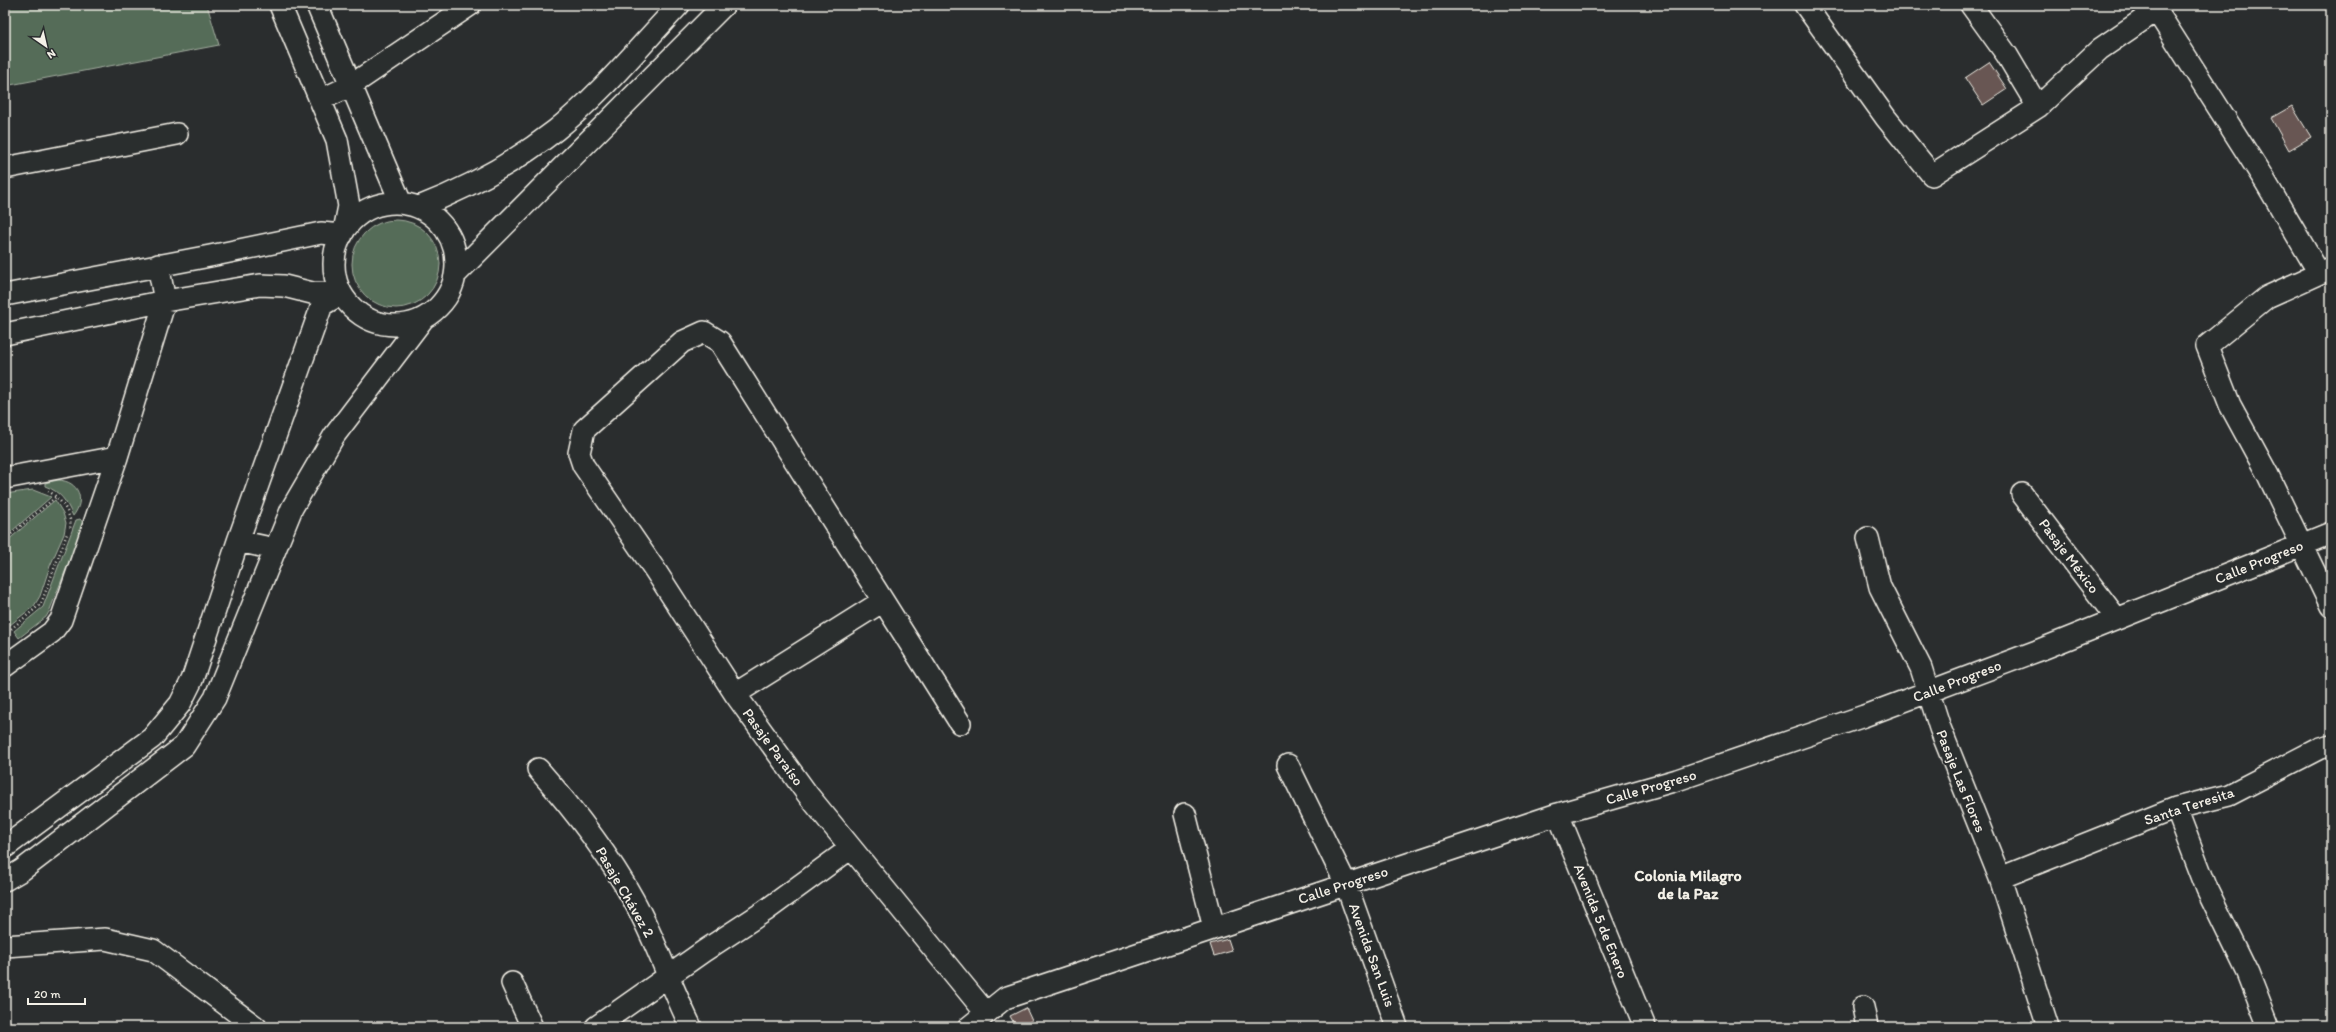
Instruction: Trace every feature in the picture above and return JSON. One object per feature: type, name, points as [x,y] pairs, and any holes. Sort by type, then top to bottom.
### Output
[{"type":"street","points":[[280,5],[337,140],[349,206],[343,233],[334,255],[334,269],[341,294],[354,310],[371,321],[397,326],[423,319]]},
{"type":"street","points":[[317,5],[350,86],[410,205],[439,220],[448,232],[454,245],[456,274]]},
{"type":"street","points":[[320,100],[350,86],[470,5]]},
{"type":"street","points":[[343,233],[352,220],[375,206],[410,205],[470,185],[556,130],[594,95],[679,5]]},
{"type":"street","points":[[5,880],[22,870],[184,746],[199,725],[215,698],[292,508],[334,436],[423,319],[445,301],[456,274],[724,5]]},
{"type":"street","points":[[1805,5],[1886,118],[1932,175],[2038,107],[2100,49],[2155,7],[2265,181],[2325,270],[2267,298],[2207,346],[2230,405],[2268,474],[2331,606]]},
{"type":"street","points":[[1971,5],[2007,55],[2038,107]]},
{"type":"street","points":[[5,168],[177,134]]},
{"type":"street","points":[[5,295],[321,233],[343,233]]},
{"type":"street","points":[[5,666],[52,632],[61,620],[117,457],[165,301],[158,265]]},
{"type":"street","points":[[5,334],[165,301],[260,285],[284,286],[312,293],[341,294]]},
{"type":"street","points":[[5,847],[152,738],[180,704],[192,680],[238,540],[322,305],[341,294]]},
{"type":"street","name":"Pasaje Paraíso","points":[[883,601],[720,342],[704,332],[682,342],[584,430],[579,453],[583,466],[655,570],[735,694],[808,795],[986,1013]]},
{"type":"street","points":[[5,478],[117,457]]},
{"type":"street","name":"Pasaje México","points":[[2022,494],[2117,619]]},
{"type":"street","name":"Calle Progreso","points":[[970,1027],[1005,998],[1558,814],[1698,773],[1929,692],[2117,619],[2331,533]]},
{"type":"street","name":"Pasaje Las Flores","points":[[1868,538],[1880,587],[1921,668],[1940,728],[2000,878],[2048,1027]]},
{"type":"street","points":[[238,540],[276,549]]},
{"type":"street","points":[[735,694],[883,601],[960,723]]},
{"type":"street","name":"Santa Teresita","points":[[2000,878],[2176,808],[2229,795],[2320,748],[2331,745]]},
{"type":"street","name":"Avenida San Luis","points":[[1288,765],[1346,884],[1397,1027]]},
{"type":"street","name":"Pasaje Chávez 2","points":[[538,769],[571,807],[607,855],[634,900],[691,1027]]},
{"type":"street","points":[[75,795],[94,816]]},
{"type":"street","points":[[2176,808],[2207,889],[2248,973],[2269,1027]]},
{"type":"street","points":[[1185,814],[1214,928]]},
{"type":"street","name":"Avenida 5 de Enero","points":[[1558,814],[1645,1027]]},
{"type":"street","points":[[596,1027],[668,975],[771,907],[851,848]]},
{"type":"street","points":[[5,946],[105,939],[153,950],[256,1027]]},
{"type":"street","points":[[512,983],[532,1027]]},
{"type":"path","points":[[5,539],[56,497],[67,512],[71,525]]},
{"type":"path","points":[[5,634],[41,604],[74,520]]},
{"type":"green space","points":[[5,5],[207,5],[219,45],[5,86]]},
{"type":"green space","points":[[396,220],[413,223],[427,233],[437,247],[440,264],[437,281],[427,295],[413,305],[396,308],[379,305],[365,295],[355,281],[352,264],[355,247],[365,233],[379,223]]},
{"type":"green space","points":[[58,480],[71,484],[78,492],[80,498],[79,504],[73,516],[59,494],[51,488],[45,486],[45,483]]},
{"type":"green space","points":[[33,490],[51,497],[5,537],[5,494]]},
{"type":"green space","points":[[55,500],[63,513],[66,523],[64,534],[50,566],[40,596],[34,606],[5,629],[5,582],[9,553],[6,542]]},
{"type":"green space","points":[[80,519],[84,524],[49,612],[46,617],[19,638],[14,631],[43,607],[76,520]]},
{"type":"building","points":[[1989,62],[2007,89],[1983,105],[1965,78]]},
{"type":"building","points":[[2292,106],[2311,137],[2289,150],[2271,118]]},
{"type":"building","points":[[1228,939],[1232,951],[1214,956],[1210,944]]},
{"type":"building","points":[[1026,1008],[1032,1021],[1016,1027],[1010,1016]]},
{"type":"district","name":"Colonia Milagro de la Paz","points":[[1688,884]]}]
